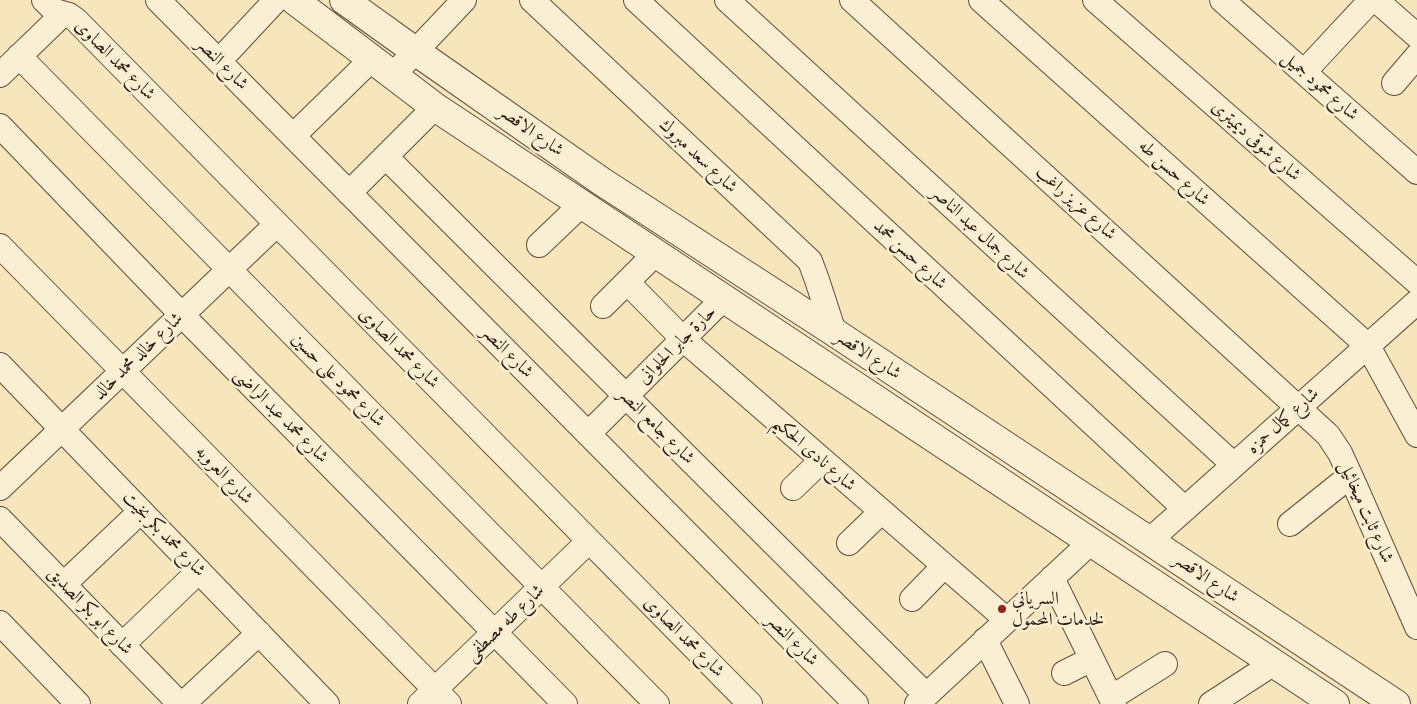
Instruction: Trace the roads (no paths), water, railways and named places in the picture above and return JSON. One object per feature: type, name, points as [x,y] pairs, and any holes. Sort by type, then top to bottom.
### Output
[{"type":"street","name":"شارع محمد الصاوى","points":[[44,0],[55,10],[69,15],[76,20],[750,704]]},
{"type":"street","points":[[219,61],[276,0]]},
{"type":"street","name":"شارع الاقصر","points":[[294,0],[435,107],[1335,704]]},
{"type":"street","name":"شارع الاقصر","points":[[344,0],[601,181],[834,332],[1396,704]]},
{"type":"street","points":[[293,136],[382,66],[415,51],[464,0]]},
{"type":"street","name":"شارع سعد مبروك","points":[[532,0],[810,261],[834,332]]},
{"type":"street","name":"شارع حسن محمد","points":[[636,0],[1184,509]]},
{"type":"street","name":"شارع جمال عبد الناصر","points":[[727,0],[1234,465]]},
{"type":"street","name":"شارع عزيز راغب","points":[[852,0],[1299,407]]},
{"type":"street","name":"شارع حسن طه","points":[[981,0],[1368,346],[1417,435]]},
{"type":"street","name":"شارع شوقى ديميترى","points":[[1095,0],[1417,282]]},
{"type":"street","name":"شارع محمود جميل","points":[[1222,0],[1417,172]]},
{"type":"street","points":[[1304,72],[1371,0]]},
{"type":"street","name":"شارع النصر","points":[[161,1],[856,704]]},
{"type":"street","points":[[1390,4],[1417,36]]},
{"type":"street","points":[[0,75],[63,14]]},
{"type":"street","name":"شارع محمود على حسين","points":[[19,56],[657,704]]},
{"type":"street","points":[[1394,83],[1417,56]]},
{"type":"street","points":[[349,193],[435,107]]},
{"type":"street","name":"شارع محمد عبد الراضى","points":[[0,126],[182,315],[564,704]]},
{"type":"street","name":"شارع جامع النصر","points":[[386,157],[626,397],[920,701]]},
{"type":"street","points":[[539,245],[582,204]]},
{"type":"street","name":"شارع خالد محمد خالد","points":[[0,488],[277,224]]},
{"type":"street","name":"شارع العروبه","points":[[0,246],[123,371],[435,699]]},
{"type":"street","points":[[603,306],[656,253]]},
{"type":"street","name":"شارع نادى الحكيم","points":[[627,282],[683,340],[1007,620]]},
{"type":"street","name":"حارة جابر الحلوانى","points":[[588,434],[724,298]]},
{"type":"street","name":"شارع كمال حمزه","points":[[1150,540],[1417,302]]},
{"type":"street","name":"شارع محمد بكر بخيت","points":[[2,370],[62,429],[259,633],[318,701]]},
{"type":"street","name":"شارع ثابت ميخائيل","points":[[1299,407],[1328,435],[1340,453],[1417,627]]},
{"type":"street","points":[[793,488],[822,460]]},
{"type":"street","points":[[1290,524],[1350,476]]},
{"type":"street","points":[[64,584],[141,511]]},
{"type":"street","points":[[849,543],[881,512]]},
{"type":"street","name":"شارع ابو بكر الصديق","points":[[0,519],[181,704]]},
{"type":"street","name":"شارع طه مصطفى","points":[[435,699],[494,633],[589,541]]},
{"type":"street","points":[[920,701],[1090,542]]},
{"type":"street","points":[[912,598],[944,566]]},
{"type":"street","points":[[122,645],[199,571]]},
{"type":"street","points":[[1052,578],[1112,701],[1165,664]]},
{"type":"street","points":[[0,623],[78,704]]},
{"type":"street","points":[[181,704],[259,633]]},
{"type":"street","points":[[985,640],[1017,704]]},
{"type":"street","points":[[1064,673],[1092,659]]},
{"type":"street","points":[[1211,704],[1274,663]]},
{"type":"place","name":"السرياني لخدمات المحمول","points":[[1002,609]]}]
